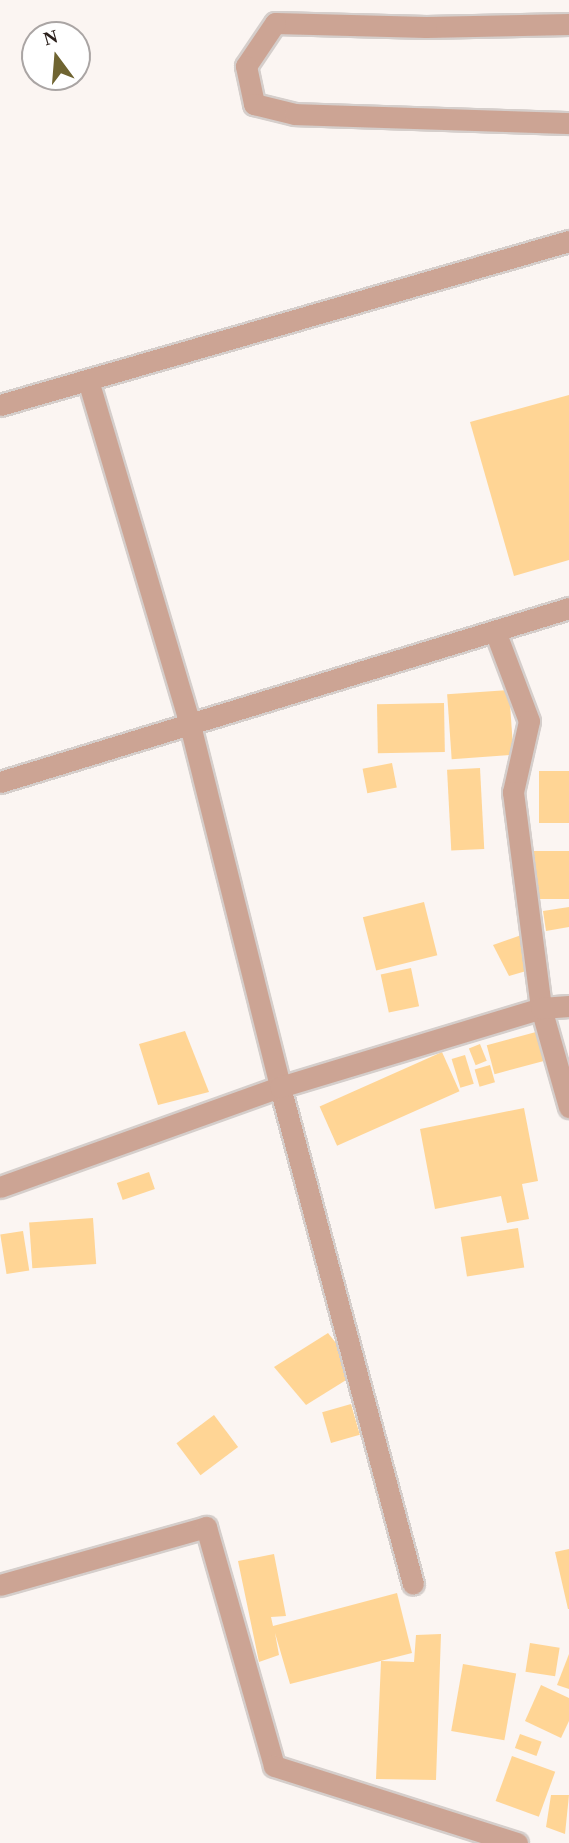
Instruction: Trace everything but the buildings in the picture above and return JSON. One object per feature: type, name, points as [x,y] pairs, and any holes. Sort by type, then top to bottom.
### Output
[{"type":"street","points":[[569,24],[426,27],[275,23],[246,66],[254,104],[295,114],[569,124]]},
{"type":"street","points":[[0,405],[569,241]]},
{"type":"street","points":[[88,380],[190,725],[280,1087],[413,1584]]},
{"type":"street","points":[[0,782],[569,608]]},
{"type":"street","points":[[495,631],[528,721],[513,792],[541,1008],[569,1107]]},
{"type":"street","points":[[0,1187],[280,1087],[541,1008],[569,1006]]},
{"type":"street","points":[[0,1585],[206,1527],[274,1766],[517,1843]]}]
